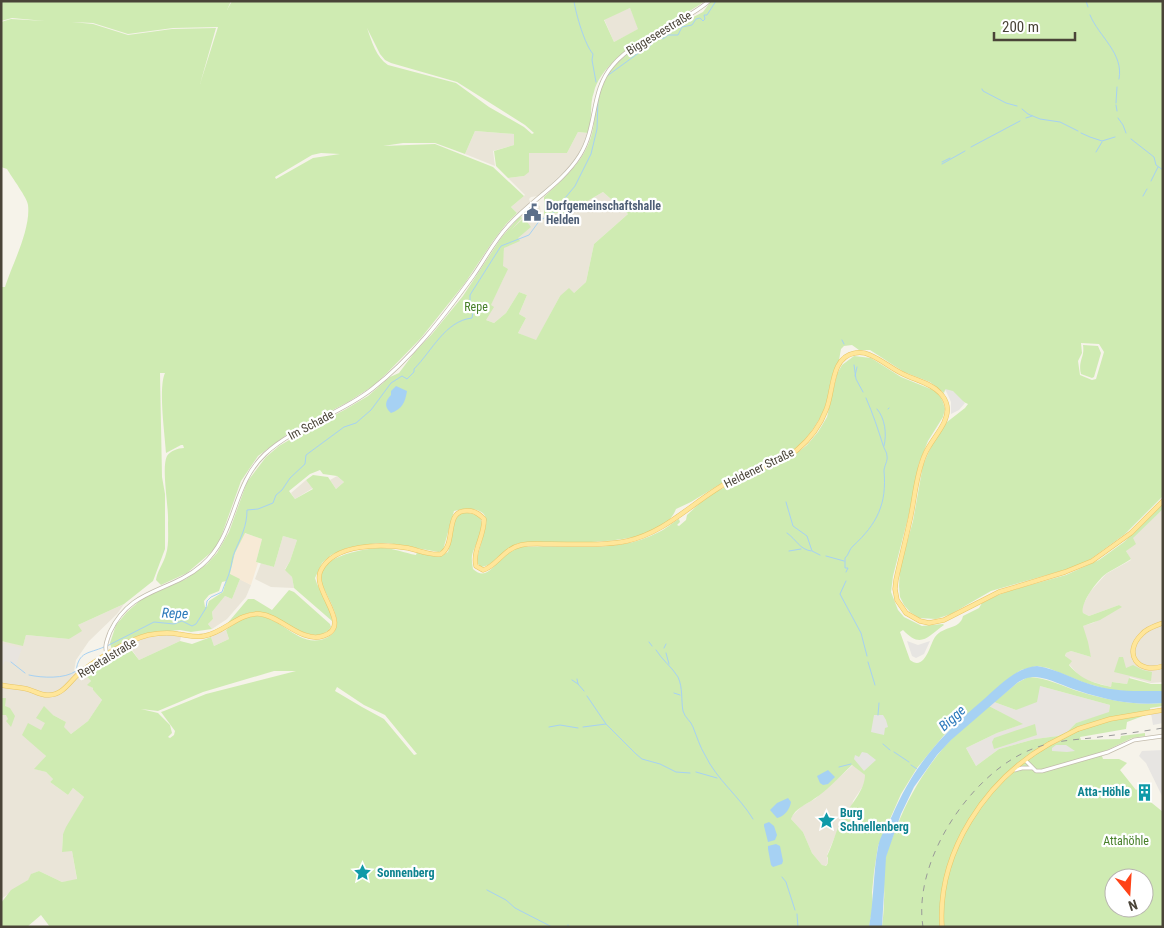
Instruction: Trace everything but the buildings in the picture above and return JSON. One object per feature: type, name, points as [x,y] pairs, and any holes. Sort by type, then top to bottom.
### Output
[{"type":"main road","name":"Heldener Straße","points":[[191,636],[202,637],[210,635],[245,616],[255,614],[269,616],[308,636],[318,637],[326,635],[333,627],[334,617],[318,581],[320,571],[328,561],[350,550],[381,545],[441,554],[448,546],[454,518],[462,511],[476,513],[484,520],[475,559],[476,566],[483,570],[490,567],[504,553],[520,545],[609,544],[627,541],[654,532],[732,480],[788,456],[803,444],[815,432],[826,410],[838,366],[845,358],[855,353],[865,353],[872,356],[902,374],[931,386],[940,392],[945,399],[947,407],[946,417],[929,444],[921,465],[910,523],[896,580],[897,600],[906,613],[916,619],[929,623],[944,620],[999,592],[1065,572],[1092,561],[1131,533],[1163,501]]},
{"type":"main road","points":[[1163,623],[1142,633],[1135,644],[1133,655],[1142,667],[1154,668],[1163,666]]},
{"type":"main road","name":"Repetalstraße","points":[[1,685],[43,695],[55,694],[64,689],[80,673],[106,654],[126,644],[148,635],[170,633],[191,636]]},
{"type":"main road","points":[[942,927],[941,908],[944,886],[958,845],[978,808],[997,785],[1032,755],[1078,729],[1110,719],[1163,710]]},
{"type":"street","name":"Biggeseestraße","points":[[538,198],[565,174],[582,152],[591,131],[597,93],[606,73],[620,57],[692,14],[709,1]]},
{"type":"street","name":"Im Schade","points":[[106,654],[106,644],[115,623],[132,604],[148,593],[197,569],[215,551],[226,532],[240,490],[260,459],[292,435],[352,403],[390,373],[445,313],[508,225],[538,198]]},
{"type":"street","points":[[1015,770],[1022,768],[1045,771],[1114,750],[1134,740],[1163,736]]},
{"type":"street","points":[[1026,761],[1032,769]]},
{"type":"shaded area","points":[[630,8],[639,29],[614,42],[604,19]]},
{"type":"shaded area","points":[[475,131],[514,134],[514,145],[493,151],[495,166],[465,154]]},
{"type":"shaded area","points":[[578,132],[588,133],[581,151],[566,170],[538,196],[529,199],[530,202],[540,206],[541,217],[555,213],[565,214],[603,192],[628,214],[594,244],[586,282],[574,293],[560,296],[536,341],[518,333],[526,318],[519,314],[527,295],[519,292],[506,313],[494,323],[484,319],[504,277],[502,266],[504,248],[510,230],[522,218],[511,207],[525,195],[508,178],[524,176],[528,153],[567,153]]},
{"type":"shaded area","points":[[945,389],[953,391],[965,403],[959,410],[951,414],[951,402]]},
{"type":"shaded area","points":[[337,476],[344,482],[336,489],[330,480]]},
{"type":"shaded area","points":[[306,480],[313,488],[295,499],[291,493]]},
{"type":"shaded area","points":[[1163,509],[1163,682],[1151,683],[1130,677],[1127,684],[1113,682],[1111,687],[1086,680],[1080,677],[1069,664],[1071,661],[1065,657],[1066,653],[1071,651],[1091,657],[1082,626],[1093,623],[1121,607],[1119,605],[1089,616],[1083,613],[1082,607],[1090,592],[1106,574],[1131,560],[1126,551],[1132,538]]},
{"type":"shaded area","points":[[244,533],[262,539],[256,562],[258,563],[251,585],[230,575],[235,553]]},
{"type":"shaded area","points":[[283,536],[297,540],[290,561],[285,569],[292,577],[294,588],[271,587],[255,579],[261,563],[274,567]]},
{"type":"shaded area","points":[[240,579],[251,585],[246,597],[227,619],[212,629],[208,624],[213,619],[212,612],[225,596],[232,599]]},
{"type":"shaded area","points":[[124,604],[117,614],[89,641],[76,660],[74,671],[86,676],[91,681],[88,685],[93,688],[102,700],[88,721],[71,734],[63,727],[66,722],[53,715],[41,730],[39,749],[46,756],[35,769],[46,772],[53,779],[50,782],[68,795],[73,788],[84,797],[63,834],[62,851],[72,851],[77,880],[62,882],[39,871],[32,874],[28,880],[1,899],[1,641],[23,645],[26,635],[69,639],[78,625]]},
{"type":"shaded area","points":[[226,630],[229,639],[214,646],[211,637]]},
{"type":"shaded area","points":[[168,635],[181,637],[180,641],[139,660],[128,644],[144,638]]},
{"type":"shaded area","points":[[907,641],[918,645],[930,641],[924,654],[916,658],[912,656]]},
{"type":"shaded area","points":[[1,643],[22,648],[16,665],[5,661],[1,669]]},
{"type":"shaded area","points":[[1040,686],[1110,705],[1109,713],[1076,723],[1067,732],[1058,736],[1035,739],[999,749],[976,766],[966,748],[997,733],[1022,724],[989,706],[994,702],[1016,710]]},
{"type":"shaded area","points":[[1163,712],[1163,723],[1153,725],[1151,713]]},
{"type":"shaded area","points":[[874,715],[883,715],[886,720],[888,727],[885,728],[884,735],[871,732]]},
{"type":"shaded area","points":[[1056,745],[1066,745],[1075,751],[1052,751],[1052,748]]},
{"type":"shaded area","points":[[1163,750],[1163,798],[1146,763],[1139,756],[1142,751]]},
{"type":"shaded area","points":[[862,752],[867,753],[876,760],[864,771],[854,759],[855,755],[859,757]]},
{"type":"shaded area","points":[[853,765],[865,775],[865,783],[853,801],[852,807],[842,820],[827,855],[828,863],[825,866],[812,853],[803,832],[791,819],[802,806],[815,799]]},
{"type":"green space","points":[[1,1],[231,1],[227,10],[232,1],[705,1],[642,40],[612,63],[601,77],[594,92],[588,133],[578,132],[567,153],[529,153],[529,172],[524,176],[508,178],[496,166],[494,151],[514,145],[514,134],[475,131],[465,154],[435,143],[403,143],[383,146],[435,144],[493,167],[524,196],[511,207],[517,213],[506,224],[465,283],[421,338],[387,373],[373,386],[348,402],[289,433],[258,456],[241,481],[215,549],[187,573],[161,585],[156,580],[168,547],[165,462],[170,453],[184,448],[181,445],[166,453],[162,400],[165,373],[160,373],[162,477],[165,494],[165,549],[153,581],[124,604],[78,625],[82,631],[69,639],[26,635],[23,646],[1,641],[1,287],[5,287],[24,236],[27,225],[28,205],[7,169],[1,167],[1,22],[11,19],[45,21],[12,18],[1,21]],"holes":[[[630,8],[638,29],[614,42],[604,20]],[[72,22],[93,23],[128,34],[173,28],[218,27],[200,84],[216,28],[172,29],[128,35],[93,24]],[[367,28],[385,60],[457,82],[525,125],[534,133],[532,134],[524,127],[489,107],[456,83],[388,65],[377,53]],[[321,153],[340,154],[313,158],[276,179],[275,177],[312,155]]]},
{"type":"green space","points":[[711,1],[1163,1],[1163,496],[1125,534],[1088,561],[1068,569],[991,591],[951,614],[936,619],[919,618],[904,605],[900,597],[899,586],[900,568],[913,521],[923,465],[932,445],[947,422],[968,404],[949,391],[945,390],[944,393],[930,382],[904,372],[870,350],[859,350],[852,345],[844,346],[841,349],[831,380],[827,403],[811,432],[799,446],[787,454],[730,478],[676,509],[666,523],[650,532],[629,538],[605,541],[519,543],[490,564],[481,567],[477,559],[486,525],[484,514],[470,509],[454,511],[443,550],[439,552],[388,543],[377,543],[347,548],[331,555],[322,563],[315,578],[331,610],[332,621],[294,588],[292,577],[285,570],[297,540],[283,536],[274,567],[256,562],[262,539],[245,533],[235,553],[230,574],[240,579],[232,599],[225,596],[212,612],[213,619],[208,624],[212,629],[191,632],[180,630],[149,633],[137,636],[112,650],[110,643],[116,625],[127,612],[143,598],[186,579],[207,564],[217,553],[229,532],[247,482],[266,457],[279,446],[368,396],[390,377],[399,373],[463,296],[501,238],[520,216],[522,218],[511,230],[524,218],[531,227],[518,238],[520,241],[504,248],[503,266],[508,269],[491,305],[494,307],[486,320],[494,323],[506,313],[519,292],[527,295],[519,314],[526,318],[518,333],[536,340],[560,296],[569,288],[574,293],[586,282],[594,244],[628,214],[603,192],[565,214],[555,213],[544,216],[544,197],[569,173],[584,153],[591,139],[599,92],[605,78],[615,66],[638,46],[640,51],[643,52],[645,43],[649,40],[703,12]],"holes":[[[1081,343],[1099,344],[1104,352],[1096,379],[1092,380],[1080,375],[1078,361],[1082,353]],[[320,470],[323,474],[337,476],[344,482],[336,489],[328,477],[313,475],[306,480],[313,489],[295,499],[289,491],[310,474]],[[226,581],[223,592],[209,601],[207,607],[205,607],[204,601],[209,595],[219,591],[222,582]]]},
{"type":"green space","points":[[1083,345],[1098,346],[1101,353],[1094,377],[1092,378],[1081,374],[1080,365]]},
{"type":"green space","points":[[854,356],[871,358],[901,377],[939,394],[945,409],[943,417],[928,441],[919,463],[891,592],[898,610],[904,617],[922,626],[944,625],[928,637],[919,640],[909,636],[903,630],[900,632],[910,660],[915,663],[923,660],[939,633],[959,624],[963,616],[979,608],[982,603],[1012,590],[1066,575],[1099,560],[1124,542],[1163,504],[1163,509],[1133,538],[1136,544],[1126,551],[1131,559],[1103,576],[1084,603],[1083,613],[1089,616],[1119,605],[1122,607],[1100,620],[1083,626],[1091,657],[1071,651],[1066,653],[1065,656],[1072,661],[1069,665],[1074,670],[1092,682],[1111,687],[1112,682],[1127,684],[1129,678],[1151,684],[1163,684],[1163,691],[1110,690],[1085,683],[1048,668],[1037,666],[1021,670],[1007,680],[945,734],[917,768],[901,794],[878,846],[872,892],[873,906],[869,927],[50,927],[41,915],[27,927],[1,927],[1,903],[11,890],[28,880],[31,874],[39,871],[62,882],[77,879],[72,851],[62,852],[63,834],[84,797],[73,788],[68,795],[50,782],[53,779],[46,772],[34,769],[46,756],[22,735],[28,723],[41,730],[45,723],[36,718],[44,706],[53,715],[66,722],[64,727],[71,734],[88,721],[102,700],[93,688],[87,685],[91,681],[81,675],[114,654],[114,656],[129,647],[139,660],[180,641],[192,644],[211,637],[214,646],[229,639],[226,630],[249,617],[259,616],[269,619],[306,639],[316,641],[326,638],[333,633],[336,627],[336,619],[321,581],[321,572],[326,565],[343,555],[375,548],[390,549],[416,555],[417,552],[439,557],[448,552],[455,522],[462,513],[470,513],[480,517],[482,526],[472,554],[472,560],[473,569],[482,573],[489,571],[509,552],[521,547],[592,547],[626,544],[662,531],[679,519],[680,522],[677,525],[679,526],[686,520],[687,515],[700,503],[717,491],[792,457],[807,445],[827,417],[837,374],[842,365]],"holes":[[[274,671],[296,671],[206,694],[161,712],[175,731],[174,735],[170,738],[168,737],[172,733],[170,725],[158,713],[141,709],[158,711],[203,692]],[[337,687],[364,705],[385,715],[417,754],[414,755],[384,719],[335,691]],[[852,765],[865,775],[860,792],[840,823],[827,856],[828,863],[826,866],[822,865],[812,853],[803,832],[791,819],[798,809],[824,791]]]},
{"type":"green space","points":[[289,590],[294,592],[331,627],[324,633],[316,635],[306,633],[276,618],[258,612],[245,614],[226,625],[248,599],[254,599],[272,610]]},
{"type":"green space","points":[[1119,657],[1123,657],[1126,668],[1133,665],[1152,672],[1151,681],[1114,672]]},
{"type":"green space","name":"Attahöhle","points":[[1028,677],[1035,677],[1111,700],[1142,704],[1163,703],[1163,706],[1150,708],[1151,713],[1127,722],[1126,729],[1080,737],[1081,740],[1120,739],[1121,736],[1145,733],[1145,736],[1132,738],[1101,753],[1103,759],[1119,759],[1127,763],[1120,770],[1136,790],[1140,787],[1144,792],[1142,795],[1163,812],[1163,927],[882,927],[884,866],[891,840],[913,791],[946,744],[989,706],[1023,724],[997,733],[966,748],[976,766],[999,749],[1035,739],[1058,736],[1067,732],[1076,723],[1109,712],[1110,705],[1040,686],[1037,702],[1016,710],[994,702],[1017,683]]},
{"type":"green space","points":[[1,698],[6,698],[5,706],[10,708],[15,716],[11,727],[6,721],[8,719],[6,715],[1,715]]},
{"type":"green space","points":[[1035,724],[1037,735],[994,749],[992,742],[994,738]]},
{"type":"water","points":[[396,386],[407,391],[402,405],[398,410],[391,413],[386,406],[387,400],[391,395],[391,391]]},
{"type":"water","points":[[1037,666],[1104,688],[1129,691],[1163,691],[1163,703],[1142,704],[1110,700],[1035,677],[1023,679],[1017,683],[951,740],[937,755],[914,787],[901,814],[886,857],[882,927],[869,927],[879,843],[919,766],[954,726],[1001,684],[1022,670]]},
{"type":"water","points":[[828,770],[835,777],[828,784],[823,785],[817,776]]},
{"type":"water","points":[[788,798],[791,802],[788,810],[777,818],[770,810],[777,803]]},
{"type":"water","points":[[769,822],[774,826],[777,835],[775,840],[768,842],[764,824]]},
{"type":"water","points":[[776,844],[780,846],[783,861],[782,864],[773,867],[768,846]]},
{"type":"waterway","name":"Repe","points":[[574,1],[581,29],[593,54],[592,60],[596,82]]},
{"type":"waterway","points":[[644,50],[659,37],[663,39],[668,35],[678,35],[682,27],[692,25],[696,19],[700,18],[703,21],[705,19],[704,15],[707,15],[716,1]]},
{"type":"waterway","points":[[1086,1],[1088,7]]},
{"type":"waterway","points":[[1090,15],[1118,61],[1119,79]]},
{"type":"waterway","points":[[607,76],[640,52]]},
{"type":"waterway","points":[[1116,103],[1117,87]]},
{"type":"waterway","points":[[982,89],[1006,103],[1017,106]]},
{"type":"waterway","name":"Repe","points":[[107,646],[154,622],[174,624],[182,621],[192,626],[196,624],[206,608],[207,601],[222,592],[234,553],[245,526],[247,510],[258,509],[273,503],[276,495],[305,464],[306,455],[344,427],[356,423],[371,410],[391,383],[402,376],[407,379],[414,372],[414,369],[447,331],[462,320],[472,318],[473,312],[470,305],[470,295],[501,246],[529,235],[540,220],[551,215],[575,186],[591,154],[597,129],[598,99]]},
{"type":"waterway","points":[[1116,105],[1117,111]]},
{"type":"waterway","points":[[1022,109],[1040,119],[1060,122],[1078,131]]},
{"type":"waterway","points":[[1026,118],[1032,116]]},
{"type":"waterway","points":[[1118,118],[1126,133]]},
{"type":"waterway","points":[[971,147],[1020,121]]},
{"type":"waterway","points":[[1081,133],[1102,141],[1115,137]]},
{"type":"waterway","points":[[1131,139],[1154,157],[1156,165],[1163,170]]},
{"type":"waterway","points":[[1096,152],[1102,142]]},
{"type":"waterway","points":[[942,164],[965,151]]},
{"type":"waterway","points":[[942,162],[950,158]]},
{"type":"waterway","points":[[1151,181],[1158,167]]},
{"type":"waterway","points":[[1143,196],[1147,189]]},
{"type":"waterway","points":[[842,340],[844,344]]},
{"type":"waterway","points":[[854,365],[856,379],[863,392]]},
{"type":"waterway","points":[[855,376],[857,367]]},
{"type":"waterway","points":[[846,572],[848,568],[845,568],[845,558],[879,513],[884,494],[884,471],[887,455],[866,398]]},
{"type":"waterway","points":[[877,409],[885,426],[884,446]]},
{"type":"waterway","points":[[786,502],[793,526],[807,536],[812,551],[820,555]]},
{"type":"waterway","points":[[787,533],[801,546],[811,551]]},
{"type":"waterway","points":[[789,551],[801,549]]},
{"type":"waterway","points":[[826,556],[844,561]]},
{"type":"waterway","points":[[846,581],[840,594],[861,633],[867,656]]},
{"type":"waterway","points":[[649,642],[652,646]]},
{"type":"waterway","points":[[664,648],[666,644]]},
{"type":"waterway","name":"Repe","points":[[29,675],[53,677],[71,674],[76,671],[82,656],[104,647]]},
{"type":"waterway","points":[[656,650],[680,681],[683,711],[692,725],[710,764],[753,819]]},
{"type":"waterway","points":[[666,653],[669,664]]},
{"type":"waterway","name":"Repe","points":[[11,662],[25,673]]},
{"type":"waterway","points":[[868,662],[875,685]]},
{"type":"waterway","points":[[577,679],[578,684],[584,691]]},
{"type":"waterway","points":[[572,680],[578,684]]},
{"type":"waterway","points":[[674,693],[680,695]]},
{"type":"waterway","points":[[587,696],[606,724]]},
{"type":"waterway","points":[[878,715],[879,703]]},
{"type":"waterway","points":[[583,727],[606,724],[642,759],[660,764],[676,772],[690,773]]},
{"type":"waterway","points":[[549,727],[560,725],[578,728]]},
{"type":"waterway","points":[[883,744],[890,750]]},
{"type":"waterway","points":[[894,752],[909,762]]},
{"type":"waterway","points":[[839,767],[851,764]]},
{"type":"waterway","points":[[911,765],[917,769]]},
{"type":"waterway","points":[[696,772],[717,778]]},
{"type":"waterway","points":[[782,877],[786,882],[795,910]]},
{"type":"waterway","points":[[487,890],[506,900],[515,908],[552,927]]},
{"type":"waterway","points":[[797,914],[798,927]]},
{"type":"railway","points":[[923,927],[922,901],[927,874],[937,847],[969,797],[990,776],[1012,759],[1035,748],[1049,744],[1163,728]]},
{"type":"place","name":"Dorfgemeinschaftshalle Helden","points":[[532,213]]},
{"type":"place","name":"Atta-Höhle","points":[[1144,792]]},
{"type":"place","name":"Burg Schnellenberg","points":[[826,820]]},
{"type":"place","name":"Sonnenberg","points":[[363,873]]},
{"type":"water label","name":"Bigge","points":[[952,718]]}]
